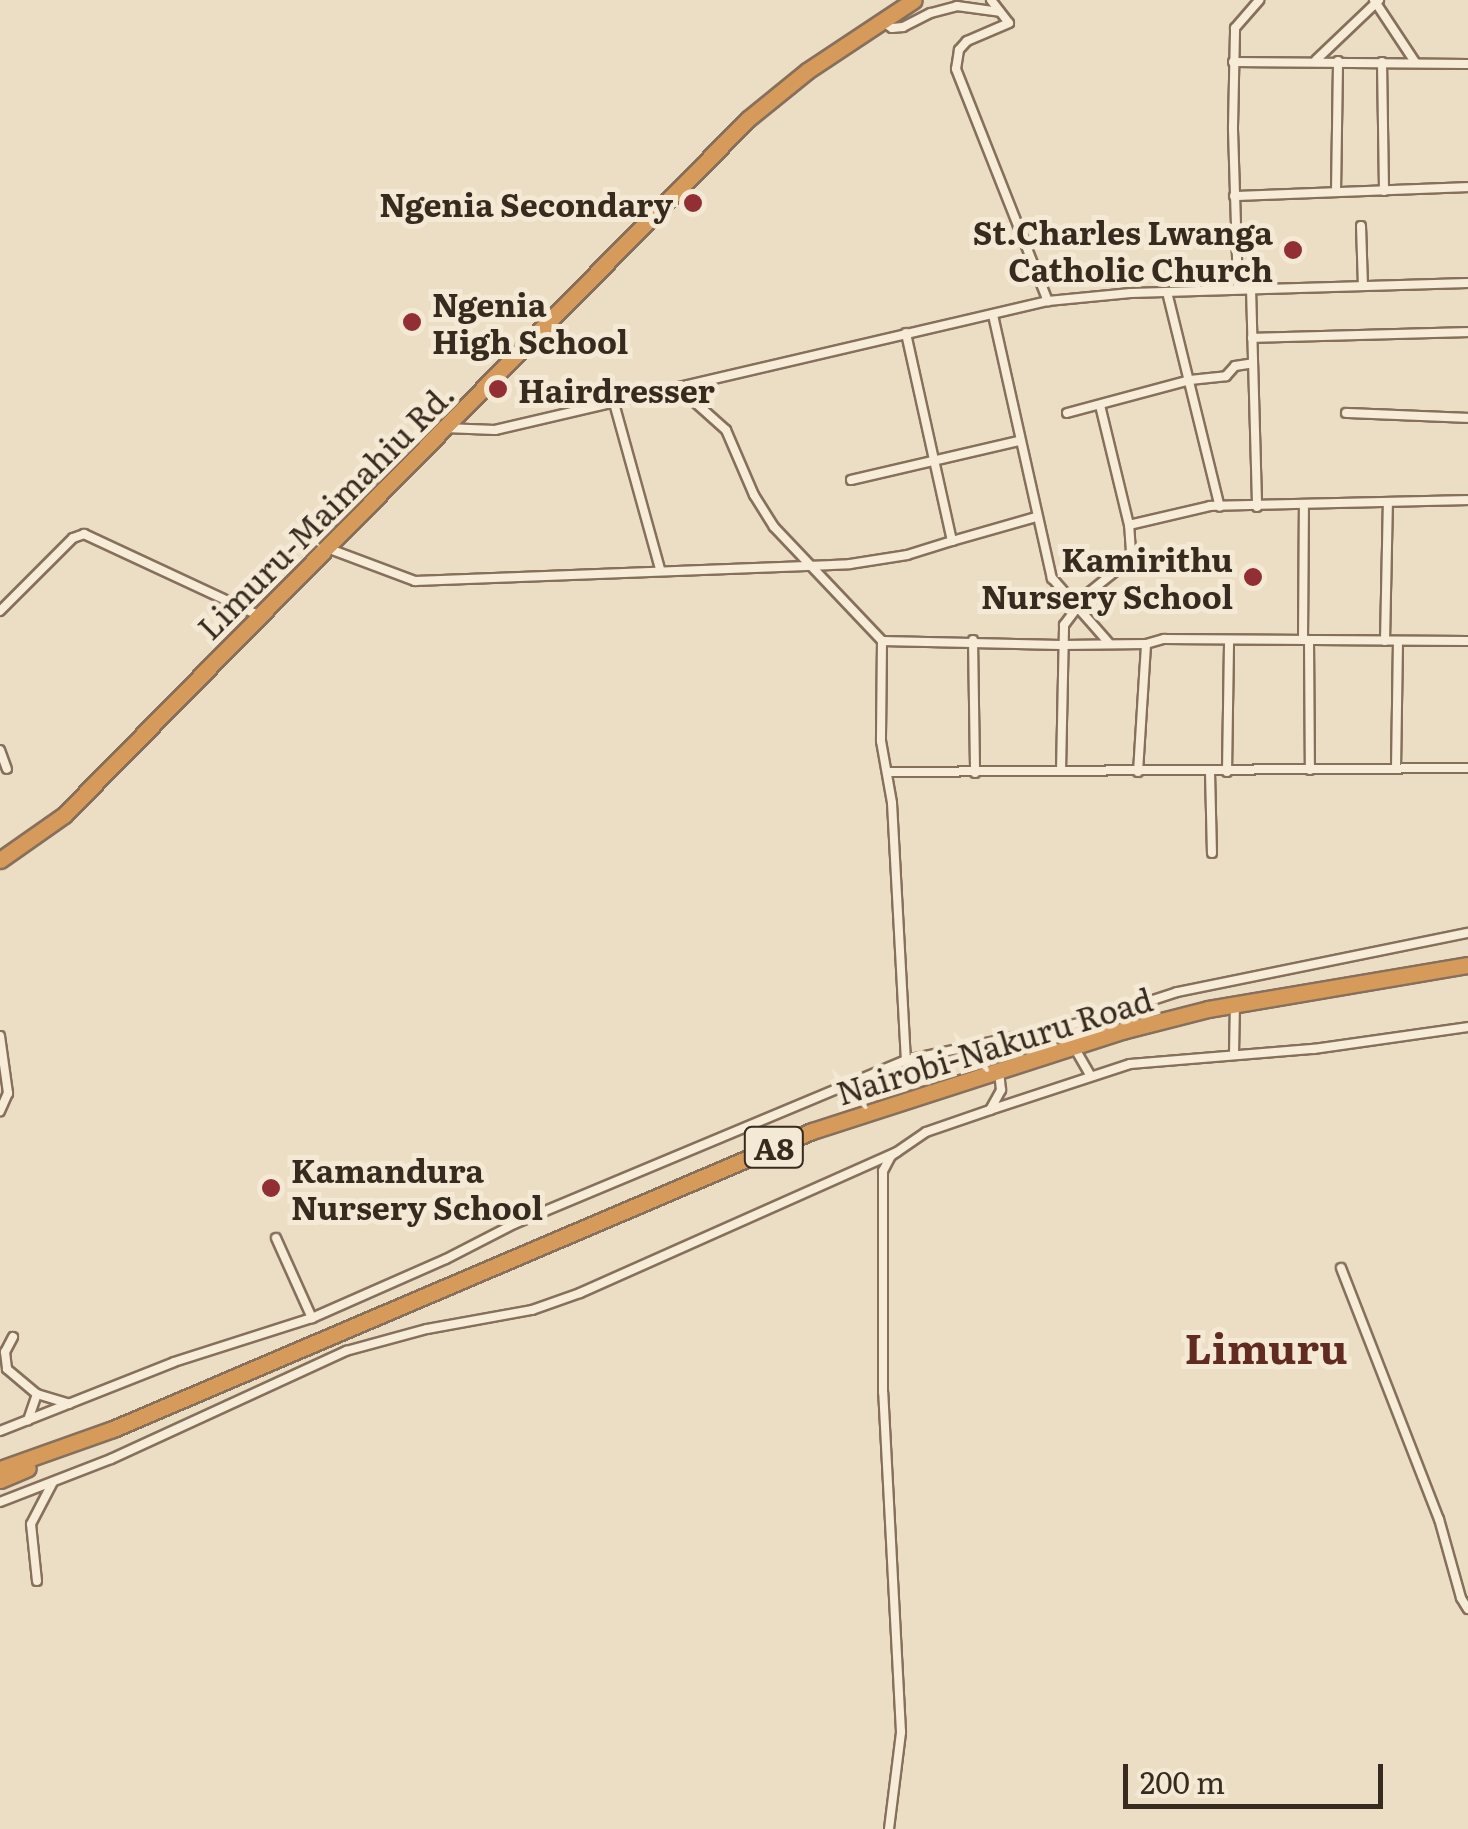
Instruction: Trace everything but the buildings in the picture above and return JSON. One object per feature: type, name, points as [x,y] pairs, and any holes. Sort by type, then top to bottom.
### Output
[{"type":"highway","name":"Limuru-Maimahiu Rd.","points":[[0,860],[64,815],[748,120],[807,72],[914,0]]},
{"type":"highway","name":"Nairobi-Nakuru Road","points":[[0,1468],[113,1428],[812,1131],[1092,1041],[1235,1004],[1468,964]]},
{"type":"highway","name":"Nairobi-Nakuru Road","points":[[0,1480],[88,1444],[113,1428]]},
{"type":"street","points":[[991,0],[1009,19],[1006,28],[967,41],[959,50],[956,70],[1048,301]]},
{"type":"street","points":[[1238,289],[1233,62],[1237,23],[1259,0]]},
{"type":"street","points":[[1316,60],[1376,1],[1414,62]]},
{"type":"street","points":[[882,21],[892,28],[904,27],[931,13],[957,6],[1001,12]]},
{"type":"street","points":[[1336,192],[1338,60]]},
{"type":"street","points":[[1233,62],[1468,64]]},
{"type":"street","points":[[1382,62],[1384,191]]},
{"type":"street","points":[[1234,196],[1468,187]]},
{"type":"street","points":[[1361,226],[1363,285]]},
{"type":"street","points":[[445,428],[495,430],[1048,301],[1252,288],[1468,283]]},
{"type":"street","points":[[1252,288],[1257,507]]},
{"type":"street","points":[[1167,292],[1220,507]]},
{"type":"street","points":[[993,315],[1018,441],[1052,578],[1109,643]]},
{"type":"street","points":[[1252,338],[1468,332]]},
{"type":"street","points":[[906,333],[952,540]]},
{"type":"street","points":[[1068,413],[1190,380],[1226,376],[1235,366],[1252,363]]},
{"type":"street","points":[[678,388],[726,430],[760,508],[882,640],[881,728],[906,1060]]},
{"type":"street","points":[[614,403],[660,569]]},
{"type":"street","points":[[1061,770],[1064,625],[1075,608],[1128,561],[1129,525],[1100,405]]},
{"type":"street","points":[[1346,413],[1468,418]]},
{"type":"street","points":[[852,480],[1018,441]]},
{"type":"street","points":[[1129,525],[1192,508],[1468,500]]},
{"type":"street","points":[[1385,641],[1388,503]]},
{"type":"street","points":[[1304,505],[1310,770]]},
{"type":"street","points":[[327,548],[416,582],[660,569],[811,566],[892,558],[1036,517]]},
{"type":"street","points":[[0,610],[73,538],[84,534],[260,616]]},
{"type":"street","points":[[882,640],[1062,645],[1146,644],[1164,639],[1468,640]]},
{"type":"street","points":[[972,640],[976,773]]},
{"type":"street","points":[[1227,772],[1230,641]]},
{"type":"street","points":[[1396,769],[1398,642]]},
{"type":"street","points":[[1138,772],[1146,644]]},
{"type":"street","points":[[0,750],[7,769]]},
{"type":"street","points":[[887,772],[1468,768]]},
{"type":"street","points":[[1210,772],[1212,853]]},
{"type":"street","points":[[0,1431],[236,1339],[312,1318],[446,1259],[514,1224],[906,1060],[1092,1020],[1177,992],[1468,933]]},
{"type":"street","points":[[1234,1054],[1235,1004]]},
{"type":"street","points":[[1092,1020],[1092,1041]]},
{"type":"street","points":[[0,1502],[346,1352],[426,1328],[532,1310],[580,1293],[897,1152],[926,1132],[1090,1075],[1130,1064],[1314,1048],[1468,1027]]},
{"type":"street","points":[[0,1036],[8,1093],[0,1111]]},
{"type":"street","points":[[1074,1047],[1090,1075]]},
{"type":"street","points":[[990,1110],[1001,1090],[999,1071]]},
{"type":"street","points":[[889,1829],[902,1732],[883,1392],[881,1219],[883,1171],[897,1152]]},
{"type":"street","points":[[276,1238],[312,1318]]},
{"type":"street","points":[[1341,1268],[1439,1519],[1468,1609]]},
{"type":"street","points":[[338,1334],[346,1352]]},
{"type":"street","points":[[13,1337],[5,1352],[7,1368],[37,1394],[68,1404]]},
{"type":"street","points":[[28,1420],[37,1394]]},
{"type":"street","points":[[38,1581],[31,1524],[53,1482]]},
{"type":"place","name":"Ngenia Secondary","points":[[693,203]]},
{"type":"place","name":"St.Charles Lwanga Catholic Church","points":[[1293,250]]},
{"type":"place","name":"Ngenia High School","points":[[412,322]]},
{"type":"place","name":"Hairdresser","points":[[498,389]]},
{"type":"place","name":"Kamirithu Nursery School","points":[[1253,577]]},
{"type":"place","name":"Kamandura Nursery School","points":[[271,1188]]},
{"type":"district","name":"Limuru","points":[[1266,1346]]}]
